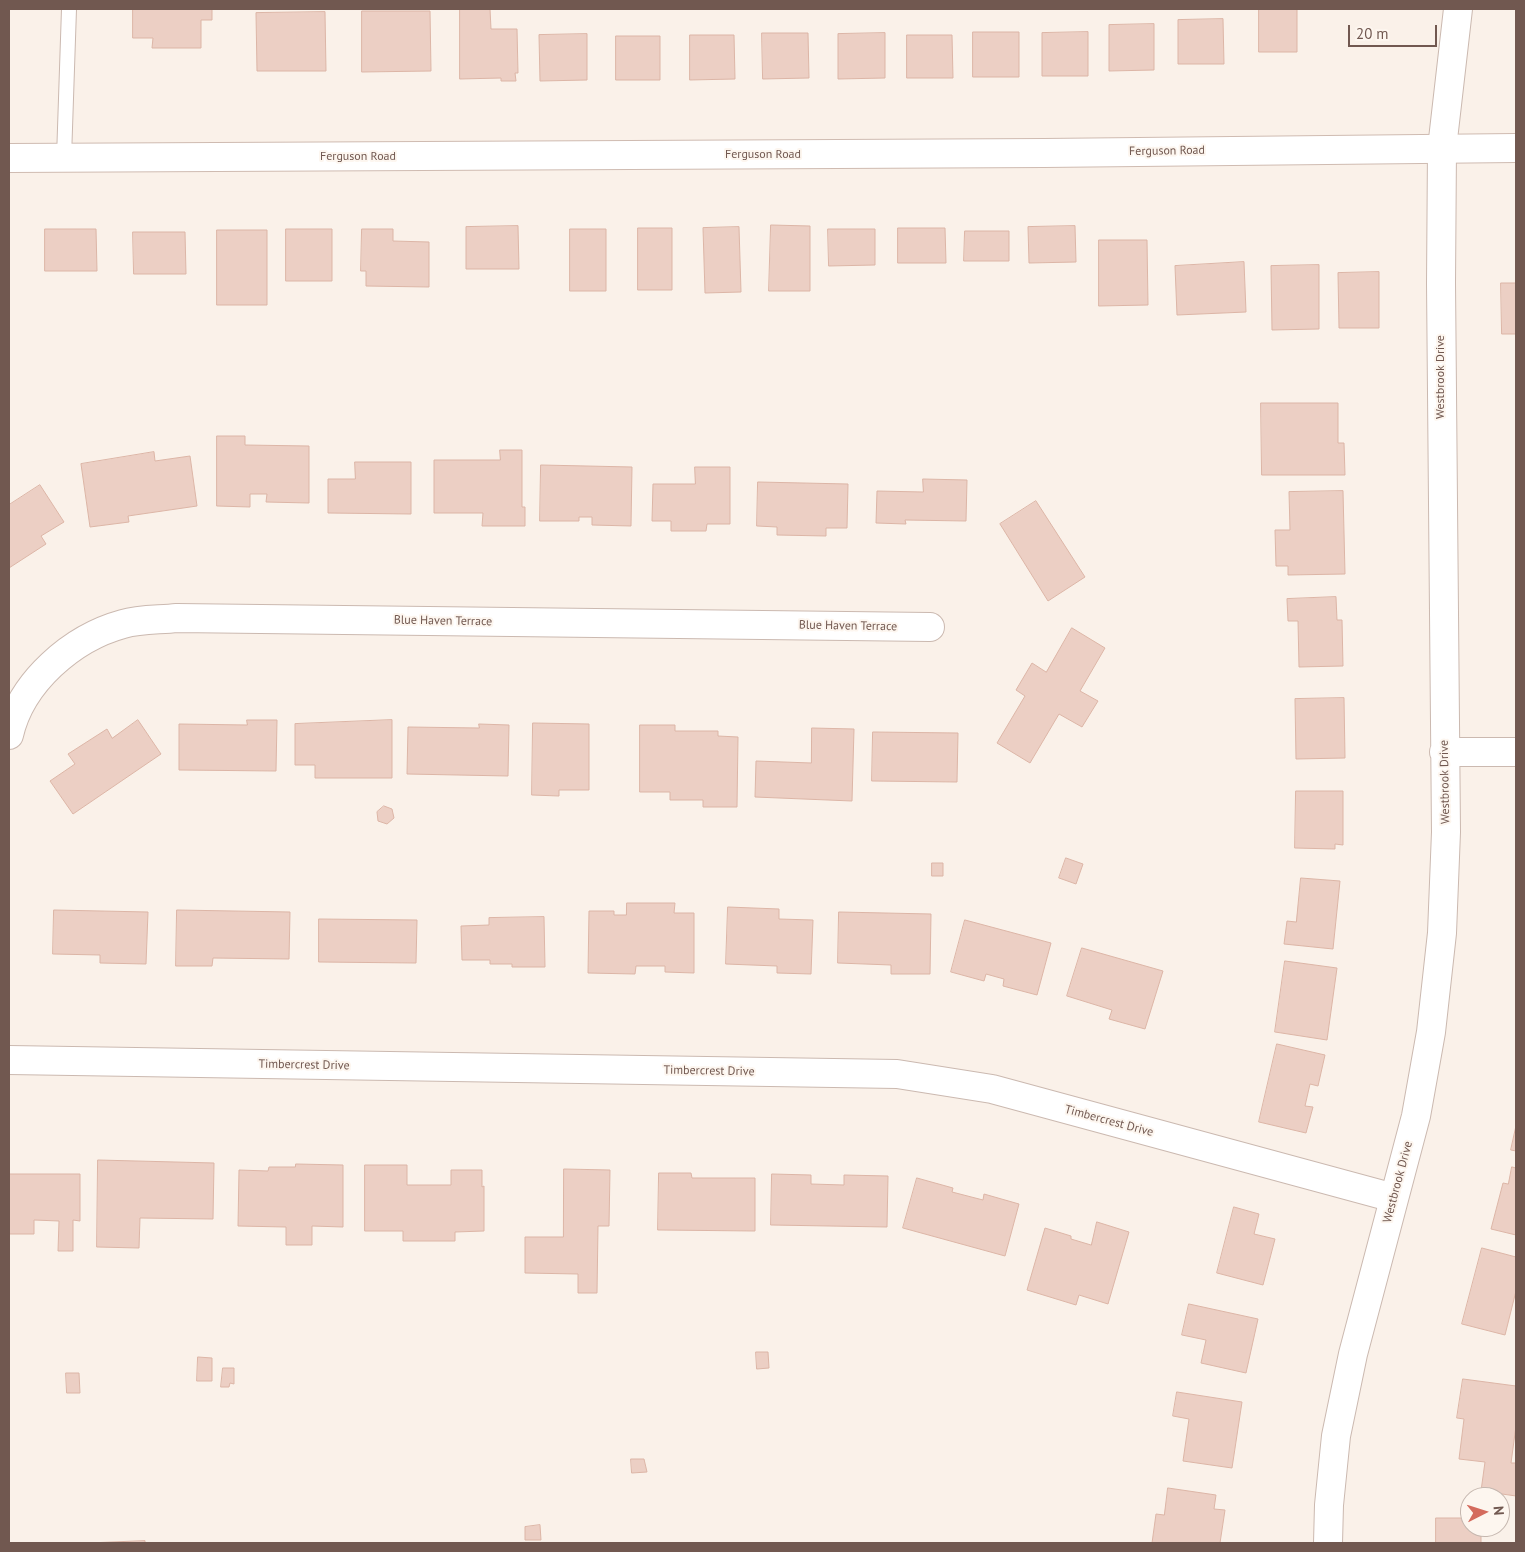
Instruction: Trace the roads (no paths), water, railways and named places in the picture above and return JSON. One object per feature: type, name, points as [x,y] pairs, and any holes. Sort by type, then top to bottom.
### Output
[{"type":"street","name":"Westbrook Drive","points":[[1328,1543],[1329,1505],[1336,1436],[1353,1354],[1416,1116],[1431,1032],[1442,933],[1446,832],[1441,282],[1442,148],[1458,9]]},
{"type":"street","name":"Ferguson Road","points":[[9,158],[1044,153],[1516,148]]},
{"type":"street","name":"Blue Haven Terrace","points":[[9,735],[26,696],[47,669],[70,649],[96,634],[124,624],[176,618],[930,627]]},
{"type":"street","points":[[1444,752],[1516,752]]},
{"type":"street","name":"Timbercrest Drive","points":[[9,1060],[897,1074],[992,1089],[1394,1198]]},
{"type":"lane","points":[[64,158],[69,9]]}]
